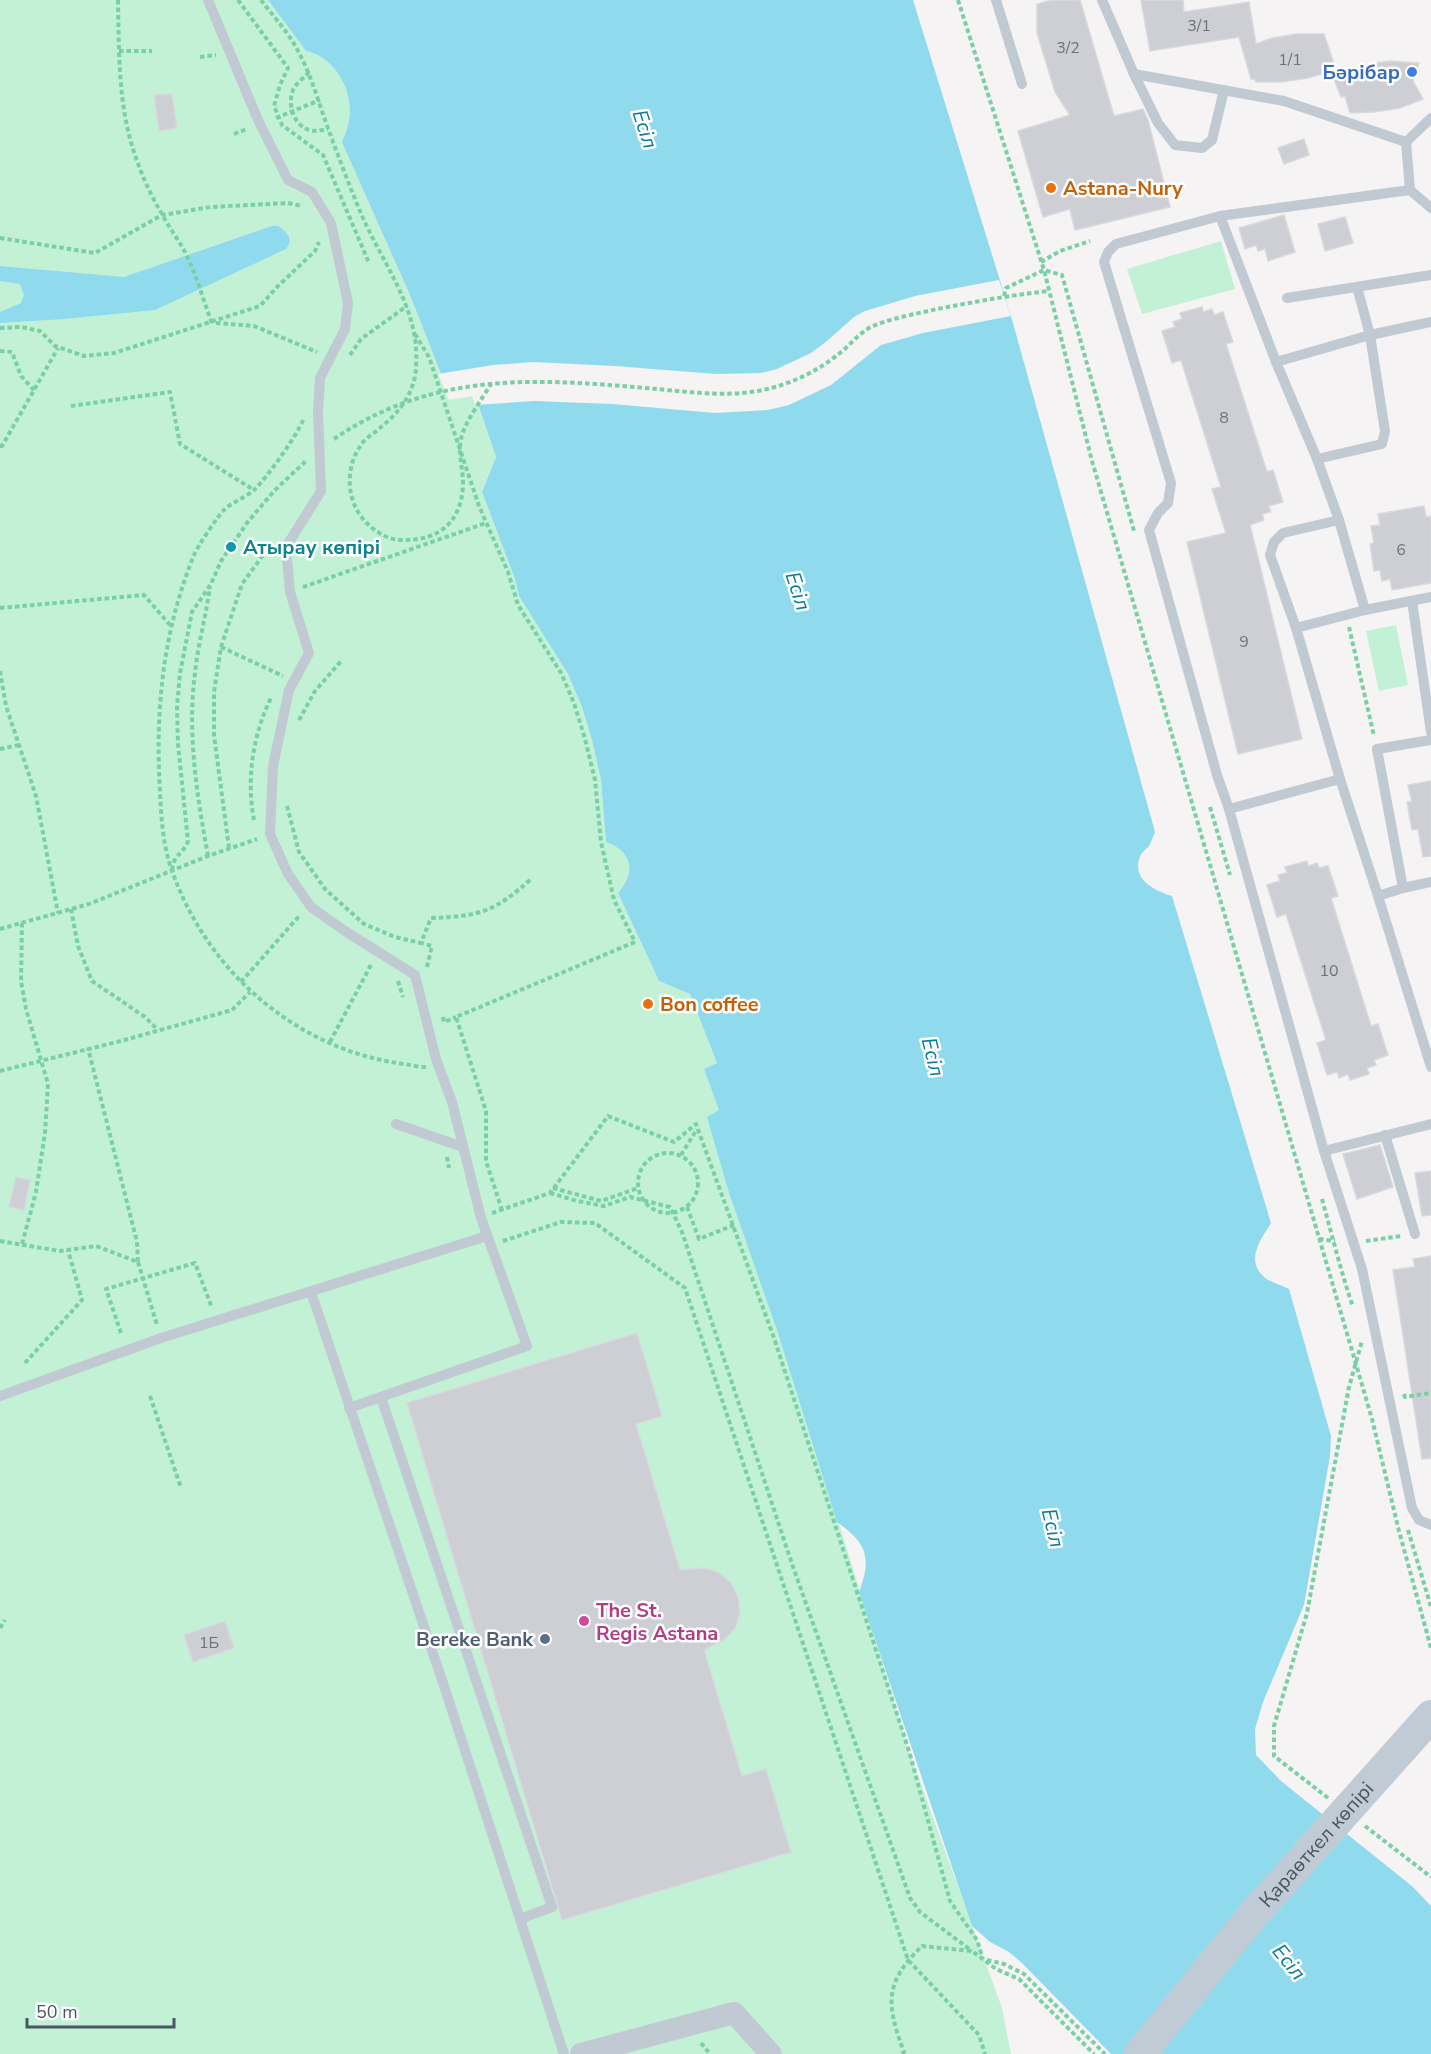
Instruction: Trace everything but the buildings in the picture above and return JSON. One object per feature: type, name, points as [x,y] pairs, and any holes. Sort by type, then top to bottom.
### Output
[{"type":"main road","points":[[1367,1789],[1431,1716]]},
{"type":"main road","name":"Қараөткел көпірі","points":[[1140,2054],[1253,1915],[1367,1789]]},
{"type":"main road","name":"Қараөткел көпірі","points":[[1148,2054],[1243,1952],[1367,1789]]},
{"type":"street","points":[[581,2054],[734,2013],[771,2054]]},
{"type":"lane","points":[[208,0],[260,124],[288,180],[312,192],[331,223],[348,303],[345,329],[320,378],[318,411],[321,491],[286,547],[290,592],[309,653],[289,690],[273,766],[270,834],[288,874],[311,907],[415,975],[436,1059],[452,1102],[481,1218],[527,1347],[349,1408]]},
{"type":"lane","points":[[996,0],[1022,84]]},
{"type":"lane","points":[[1102,0],[1158,123],[1175,145],[1202,148],[1212,140],[1224,90]]},
{"type":"lane","points":[[1134,74],[1284,101],[1406,142]]},
{"type":"lane","points":[[1406,142],[1431,118]]},
{"type":"lane","points":[[1406,142],[1410,190],[1431,208]]},
{"type":"lane","points":[[1410,190],[1220,216],[1116,244],[1108,252],[1104,262],[1171,483],[1168,503],[1158,513],[1149,530],[1217,775],[1230,809],[1324,1151],[1362,1269],[1412,1508],[1419,1520],[1431,1525]]},
{"type":"lane","points":[[1220,216],[1276,362],[1317,459],[1339,520],[1365,610]]},
{"type":"lane","points":[[1287,298],[1431,275]]},
{"type":"lane","points":[[1317,459],[1382,444],[1385,431],[1370,335],[1357,287]]},
{"type":"lane","points":[[1276,362],[1370,335],[1431,322]]},
{"type":"lane","points":[[1339,520],[1283,533],[1274,542],[1270,555],[1296,628],[1340,779],[1429,1053],[1431,1067]]},
{"type":"lane","points":[[1296,628],[1347,614],[1431,597]]},
{"type":"lane","points":[[1412,600],[1431,732]]},
{"type":"lane","points":[[1403,888],[1377,749],[1431,740]]},
{"type":"lane","points":[[1230,809],[1340,779]]},
{"type":"lane","points":[[1378,896],[1431,882]]},
{"type":"lane","points":[[396,1124],[463,1147]]},
{"type":"lane","points":[[1324,1151],[1431,1124]]},
{"type":"lane","points":[[1385,1136],[1414,1234]]},
{"type":"lane","points":[[0,1396],[161,1338],[489,1240]]},
{"type":"lane","points":[[311,1292],[443,1683],[564,2054]]},
{"type":"lane","points":[[381,1397],[552,1906],[520,1919]]},
{"type":"path","points":[[118,0],[119,51],[128,126],[143,176],[196,275],[212,323]]},
{"type":"path","points":[[238,0],[288,68],[274,106],[282,125],[323,155],[369,263]]},
{"type":"path","points":[[261,0],[297,48],[309,72],[361,214],[407,306],[415,334],[417,368],[406,403],[361,444],[350,464],[350,494],[357,512],[373,529],[394,540],[418,540],[438,533],[453,521],[461,503],[463,482],[459,457],[461,438],[466,423],[491,383]]},
{"type":"path","points":[[958,0],[1044,270],[1092,461],[1356,1361],[1431,1647]]},
{"type":"path","points":[[119,51],[152,51]]},
{"type":"path","points":[[309,72],[294,88],[290,99],[292,111],[298,123],[308,130],[328,129]]},
{"type":"path","points":[[234,134],[320,100]]},
{"type":"path","points":[[0,238],[95,253],[162,215],[211,207],[299,204]]},
{"type":"path","points":[[1041,262],[1060,250],[1090,241]]},
{"type":"path","points":[[0,328],[21,327],[40,331],[58,348],[84,356],[114,353],[260,306],[315,251]]},
{"type":"path","points":[[1004,296],[1006,288],[1044,270]]},
{"type":"path","points":[[329,443],[356,425],[401,404],[457,387],[529,381],[711,393],[761,391],[781,386],[821,367],[872,327],[916,314],[1004,296],[1049,291]]},
{"type":"path","points":[[212,323],[254,326],[320,354],[325,344],[349,357],[361,339],[407,306]]},
{"type":"path","points":[[415,334],[429,357],[486,523],[508,572],[518,605],[561,673],[574,703],[595,780],[601,842],[614,900],[635,942],[444,1022],[441,1010]]},
{"type":"path","points":[[0,446],[58,348]]},
{"type":"path","points":[[0,351],[12,352],[21,376],[34,390]]},
{"type":"path","points":[[71,406],[170,392],[180,444],[254,490]]},
{"type":"path","points":[[302,413],[306,431]]},
{"type":"path","points":[[303,421],[283,453],[254,490],[224,510],[195,553],[171,626],[163,663],[159,713],[158,760],[165,842],[172,870],[200,929],[219,958],[250,992],[285,1018],[309,1033],[330,1042],[381,1061],[423,1068],[420,1058]]},
{"type":"path","points":[[309,451],[309,471]]},
{"type":"path","points":[[172,870],[173,860],[185,849],[188,841],[178,744],[180,673],[192,612],[211,584],[221,561],[247,523],[274,491],[312,456]]},
{"type":"path","points":[[290,592],[486,523]]},
{"type":"path","points":[[229,848],[214,735],[214,692],[221,646],[242,584],[273,542]]},
{"type":"path","points":[[208,856],[196,782],[192,743],[192,708],[194,675],[211,584]]},
{"type":"path","points":[[0,608],[144,595],[171,626]]},
{"type":"path","points":[[1347,614],[1377,749]]},
{"type":"path","points":[[221,646],[294,681]]},
{"type":"path","points":[[297,723],[315,691],[342,660]]},
{"type":"path","points":[[0,671],[6,706],[36,796],[58,913]]},
{"type":"path","points":[[0,749],[19,745]]},
{"type":"path","points":[[286,799],[299,852],[325,889],[364,924],[395,938],[432,946],[426,966],[430,977]]},
{"type":"path","points":[[0,928],[89,904],[208,856],[258,839],[263,847]]},
{"type":"path","points":[[421,943],[431,918],[465,917],[491,909],[511,898],[532,878]]},
{"type":"path","points":[[241,982],[301,915],[295,906]]},
{"type":"path","points":[[71,909],[78,946],[92,981],[145,1017],[158,1030]]},
{"type":"path","points":[[22,923],[21,981],[26,1009],[48,1084],[45,1132],[36,1192],[22,1244]]},
{"type":"path","points":[[362,957],[379,964]]},
{"type":"path","points":[[330,1042],[372,962]]},
{"type":"path","points":[[392,973],[398,981],[404,1000]]},
{"type":"path","points":[[0,1071],[232,1010],[250,992]]},
{"type":"path","points":[[456,1017],[486,1111],[486,1161],[502,1210]]},
{"type":"path","points":[[88,1048],[136,1242],[138,1262],[161,1338]]},
{"type":"path","points":[[481,1218],[550,1192],[608,1116],[674,1142],[696,1124],[778,1350],[909,1751],[950,1901],[977,1940],[983,1959]]},
{"type":"path","points":[[681,1155],[697,1128]]},
{"type":"path","points":[[672,1153],[681,1155],[695,1169],[698,1179],[698,1189],[694,1199],[687,1207],[673,1212],[658,1211],[643,1199],[638,1179],[641,1170],[653,1157],[672,1153]]},
{"type":"path","points":[[553,1188],[601,1201],[639,1188]]},
{"type":"path","points":[[550,1192],[577,1201],[604,1206],[630,1197],[670,1207],[682,1232],[792,1564],[910,1898],[920,1912],[996,1969],[1019,1979],[1094,2054]]},
{"type":"path","points":[[687,1207],[699,1239],[734,1225]]},
{"type":"path","points":[[489,1240],[561,1222],[595,1223],[685,1288],[908,1960],[979,2035],[986,2054]]},
{"type":"path","points":[[1319,1239],[1353,1243],[1414,1234]]},
{"type":"path","points":[[0,1241],[60,1251],[96,1246],[138,1262]]},
{"type":"path","points":[[25,1363],[82,1300],[68,1250]]},
{"type":"path","points":[[121,1334],[106,1289],[195,1263],[212,1308]]},
{"type":"path","points":[[1329,1799],[1274,1756],[1274,1726],[1307,1613],[1320,1536],[1356,1361],[1363,1338]]},
{"type":"path","points":[[150,1396],[181,1488]]},
{"type":"path","points":[[1408,1531],[1431,1607]]},
{"type":"path","points":[[0,1628],[5,1620]]},
{"type":"path","points":[[1357,1820],[1431,1876]]},
{"type":"path","points":[[902,2054],[904,2052],[894,2026],[891,2000],[894,1982],[908,1960],[922,1946],[972,1951]]},
{"type":"path","points":[[983,1959],[1004,1964],[1024,1974],[1105,2054]]},
{"type":"green space","points":[[0,0],[268,0],[306,51],[326,60],[334,68],[345,87],[350,109],[349,123],[343,142],[410,295],[441,374],[474,392],[496,457],[482,492],[515,579],[519,596],[568,674],[582,707],[601,780],[606,842],[622,851],[629,864],[628,878],[618,893],[659,981],[690,994],[717,1063],[704,1069],[720,1111],[708,1117],[729,1193],[768,1302],[820,1461],[909,1751],[1002,2008],[1011,2054],[0,2054]]},
{"type":"green space","points":[[1221,241],[1235,289],[1142,314],[1127,269]]},
{"type":"green space","points":[[1396,625],[1408,685],[1379,691],[1366,631]]},
{"type":"water","name":"Есіл","points":[[268,0],[913,0],[1011,316],[1155,832],[1149,846],[1141,856],[1138,865],[1139,872],[1146,883],[1172,896],[1271,1223],[1257,1249],[1255,1263],[1263,1276],[1289,1289],[1331,1436],[1330,1456],[1304,1605],[1263,1702],[1255,1729],[1256,1755],[1281,1781],[1413,1887],[1431,1906],[1431,2054],[1111,2054],[1022,1963],[1009,1952],[990,1942],[972,1926],[859,1592],[865,1570],[864,1552],[855,1537],[837,1522],[777,1330],[729,1193],[707,1117],[719,1110],[704,1069],[717,1063],[690,994],[659,981],[618,893],[628,878],[629,864],[622,851],[606,842],[601,780],[582,707],[568,674],[519,596],[515,579],[482,492],[496,457],[474,392],[441,374],[410,295],[342,142],[348,125],[350,109],[340,77],[326,60],[306,51]]},
{"type":"water","points":[[272,226],[278,226],[288,236],[289,242],[286,249],[155,310],[0,323],[0,312],[21,303],[24,295],[20,284],[0,281],[0,266],[124,277]]},
{"type":"pier","points":[[999,280],[1011,316],[923,333],[881,345],[831,385],[789,405],[768,410],[715,413],[612,404],[534,401],[475,405],[472,396],[449,400],[438,374],[493,365],[533,362],[716,374],[761,373],[777,369],[811,353],[854,317],[865,311],[915,296]]},
{"type":"place","name":"Бәрібар","points":[[1412,72]]},
{"type":"place","name":"Astana-Nury","points":[[1051,188]]},
{"type":"place","name":"Атырау көпірі","points":[[231,547]]},
{"type":"place","name":"Bon coffee","points":[[648,1004]]},
{"type":"place","name":"The St. Regis Astana","points":[[584,1621]]},
{"type":"place","name":"Bereke Bank","points":[[545,1639]]}]
